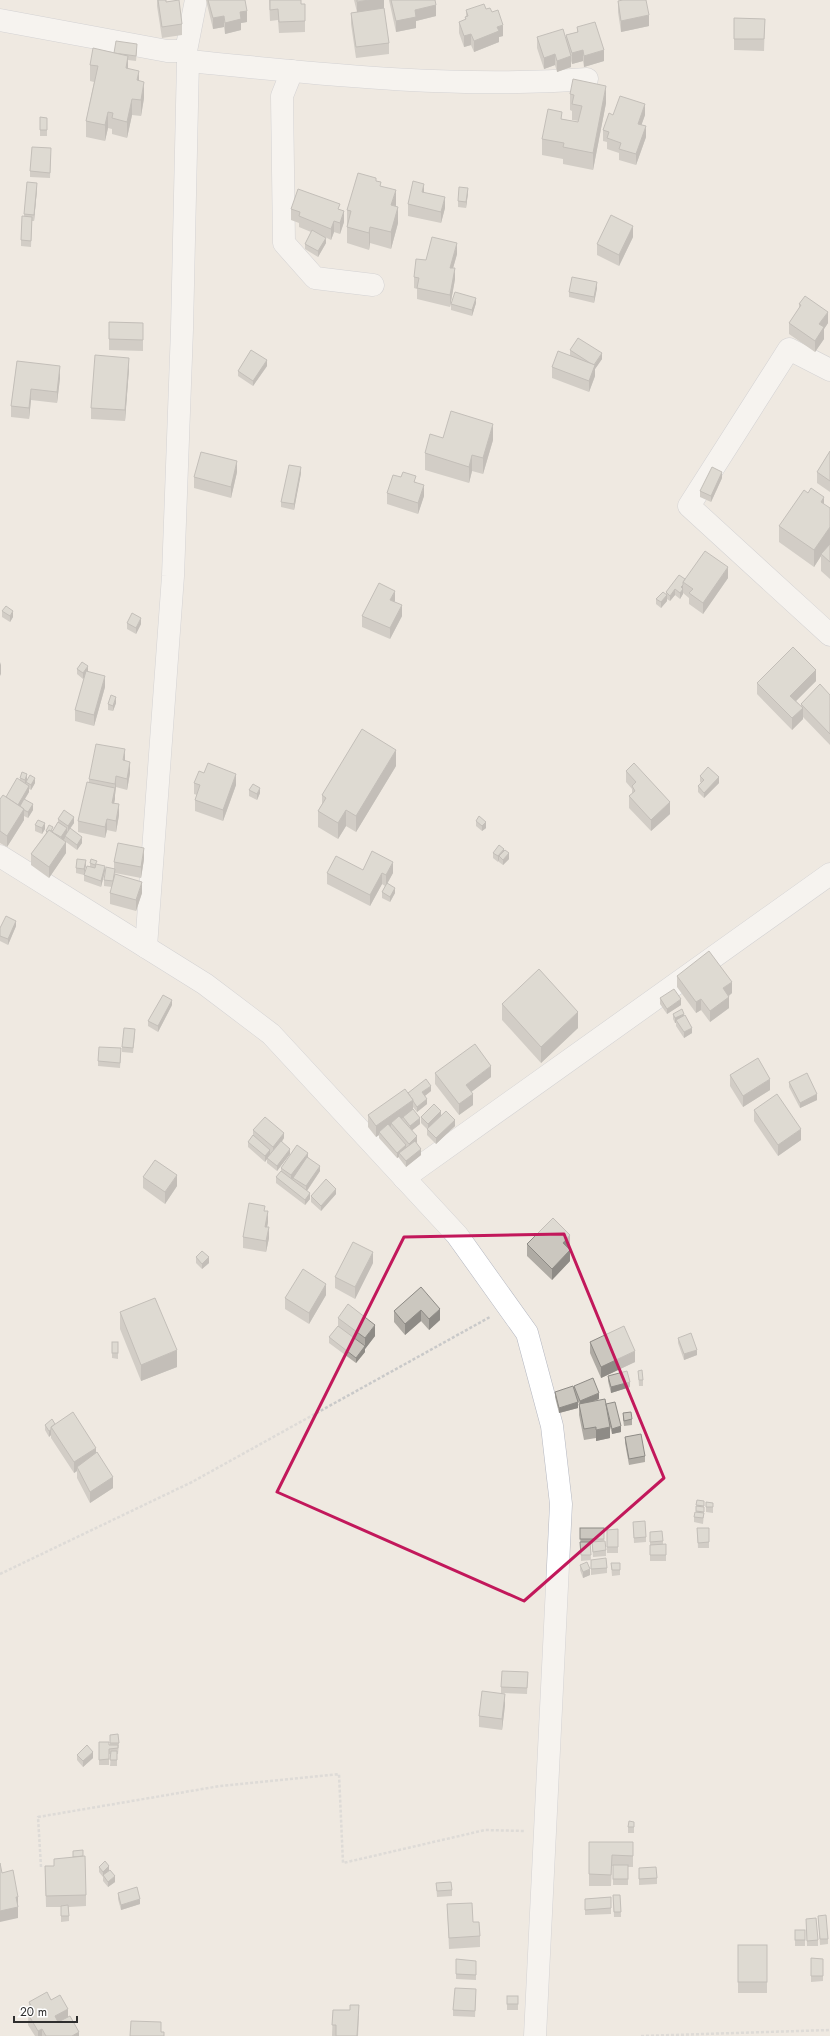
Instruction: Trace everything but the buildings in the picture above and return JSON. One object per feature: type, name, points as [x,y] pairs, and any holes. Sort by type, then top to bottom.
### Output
[{"type":"street","points":[[146,947],[173,576],[182,329],[187,56],[196,0]]},
{"type":"street","points":[[0,20],[187,56],[292,71],[387,79],[548,82],[587,79]]},
{"type":"street","points":[[292,71],[282,96],[284,243],[315,278],[373,285]]},
{"type":"street","points":[[830,370],[789,349],[689,506],[830,635]]},
{"type":"street","points":[[0,856],[205,984],[271,1034],[457,1236],[527,1333],[552,1426],[561,1504],[535,2036]]},
{"type":"street","points":[[404,1178],[830,874]]},
{"type":"path","points":[[0,1574],[192,1482],[508,1307]]},
{"type":"path","points":[[41,1867],[38,1817],[220,1786],[339,1774],[343,1863],[485,1830],[545,1831]]},
{"type":"path","points":[[641,2036],[830,2030]]},
{"type":"highlighted area","points":[[564,1234],[664,1478],[524,1601],[277,1492],[404,1237]]}]
